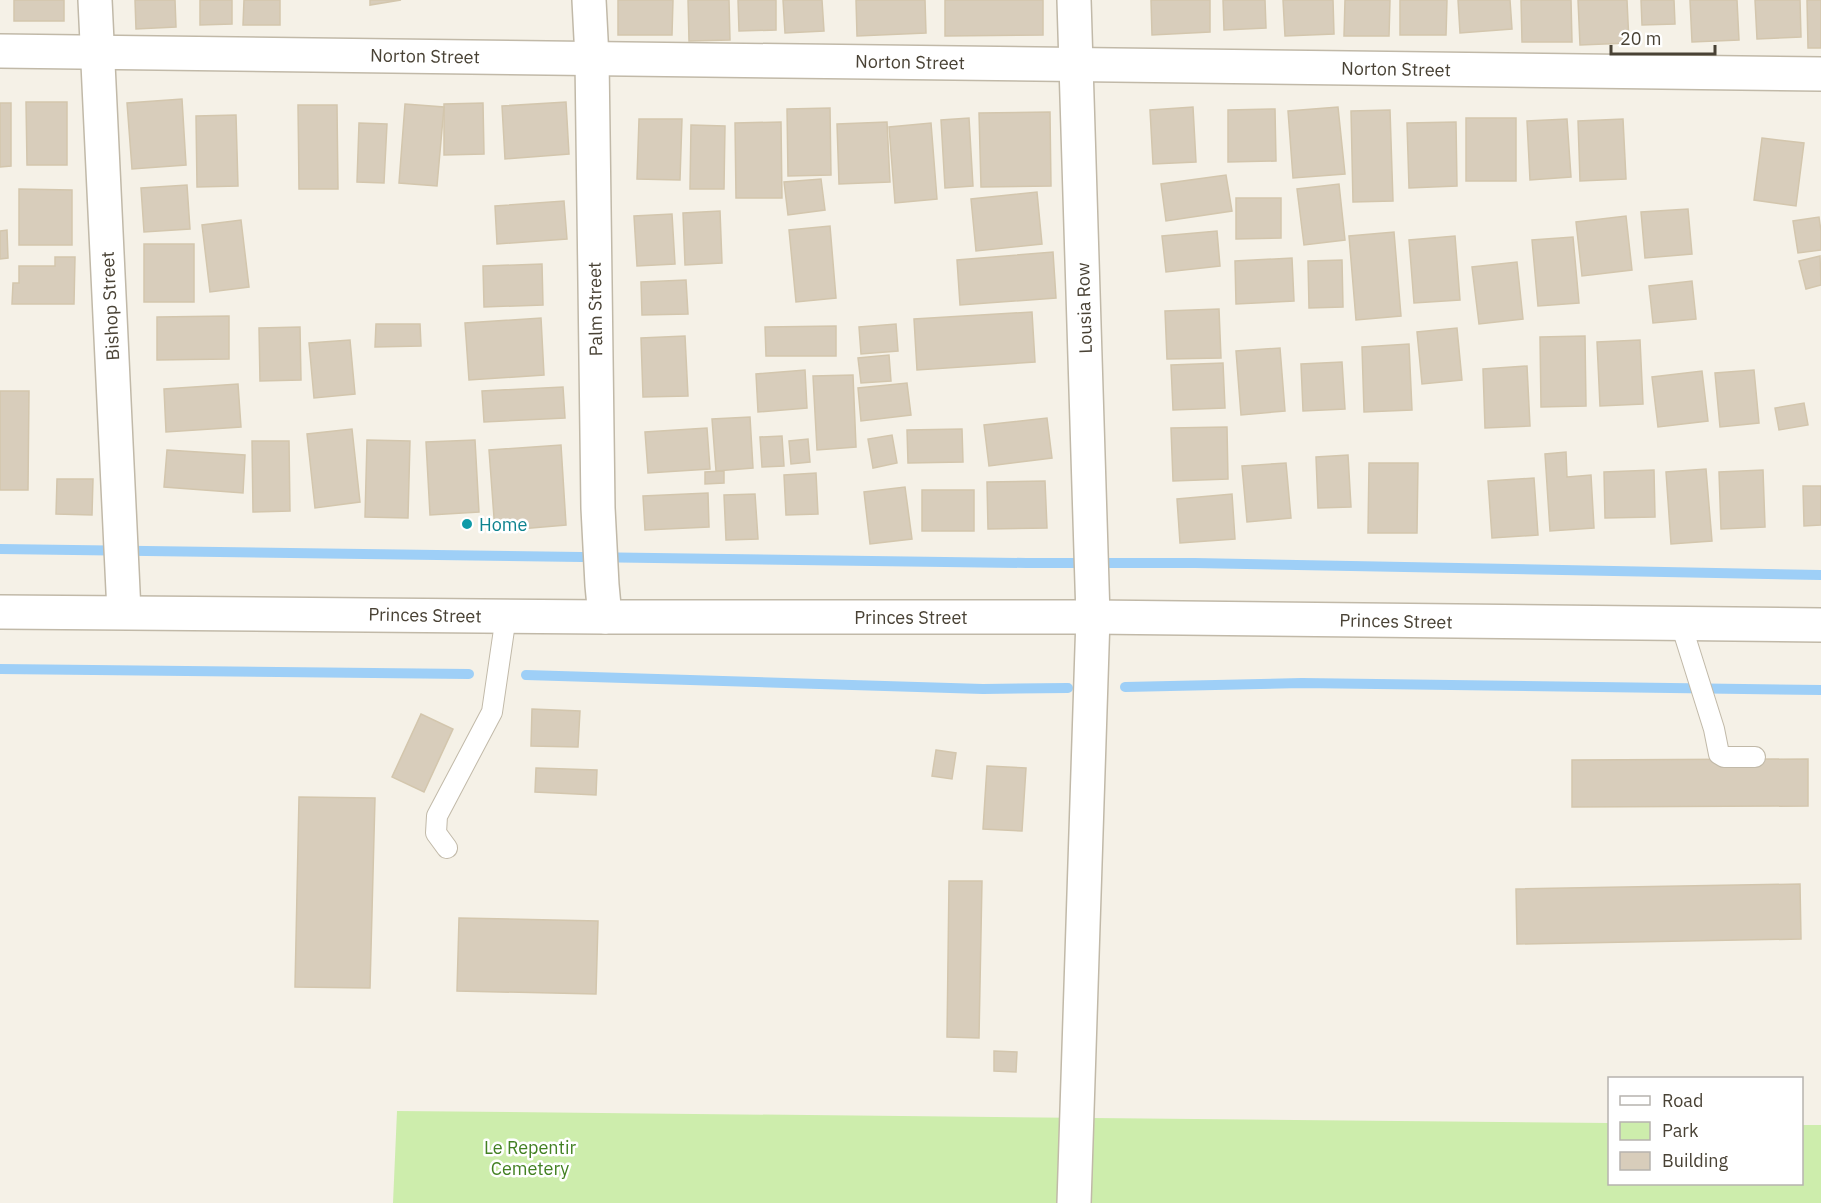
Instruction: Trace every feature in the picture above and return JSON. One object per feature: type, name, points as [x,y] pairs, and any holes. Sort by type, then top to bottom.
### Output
[{"type":"street","name":"Bishop Street","points":[[95,0],[124,597]]},
{"type":"street","name":"Palm Street","points":[[589,0],[592,58],[597,508],[603,601]]},
{"type":"street","name":"Lousia Row","points":[[1074,0],[1093,604],[1074,1203]]},
{"type":"street","name":"Norton Street","points":[[0,51],[1821,74]]},
{"type":"street","name":"Princes Street","points":[[0,612],[124,597],[506,616],[603,601],[1093,604],[1681,624],[1821,625]]},
{"type":"lane","points":[[447,848],[435,833],[437,816],[492,712],[506,616]]},
{"type":"lane","points":[[1681,624],[1714,729],[1720,757],[1755,757]]},
{"type":"green space","name":"Le Repentir Cemetery","points":[[397,1111],[1608,1123],[1608,1185],[1803,1185],[1803,1125],[1821,1125],[1821,1203],[393,1203]]},
{"type":"building","points":[[14,0],[64,0],[64,21],[14,21]]},
{"type":"building","points":[[135,0],[175,0],[176,27],[136,29]]},
{"type":"building","points":[[200,0],[232,0],[232,24],[200,25]]},
{"type":"building","points":[[244,0],[280,0],[280,25],[243,25]]},
{"type":"building","points":[[370,0],[401,0],[370,5]]},
{"type":"building","points":[[618,0],[673,0],[672,35],[618,35]]},
{"type":"building","points":[[688,0],[729,0],[730,40],[689,41]]},
{"type":"building","points":[[738,0],[776,0],[776,30],[739,31]]},
{"type":"building","points":[[783,0],[822,0],[824,31],[785,33]]},
{"type":"building","points":[[856,0],[925,0],[926,33],[857,36]]},
{"type":"building","points":[[945,0],[1043,0],[1043,35],[945,36]]},
{"type":"building","points":[[1151,0],[1210,0],[1210,32],[1152,35]]},
{"type":"building","points":[[1223,0],[1265,0],[1266,28],[1224,30]]},
{"type":"building","points":[[1283,0],[1333,0],[1334,34],[1285,36]]},
{"type":"building","points":[[1345,0],[1390,0],[1389,36],[1344,36]]},
{"type":"building","points":[[1400,0],[1447,0],[1446,35],[1400,35]]},
{"type":"building","points":[[1458,0],[1510,0],[1512,29],[1460,33]]},
{"type":"building","points":[[1521,0],[1571,0],[1572,42],[1522,42]]},
{"type":"building","points":[[1578,0],[1627,0],[1629,43],[1580,45]]},
{"type":"building","points":[[1641,0],[1674,0],[1675,24],[1642,25]]},
{"type":"building","points":[[1690,0],[1737,0],[1739,40],[1692,42]]},
{"type":"building","points":[[1755,0],[1800,0],[1801,37],[1757,39]]},
{"type":"building","points":[[1807,0],[1821,0],[1821,48],[1808,48]]},
{"type":"building","points":[[182,99],[186,165],[132,169],[127,103]]},
{"type":"building","points":[[26,102],[67,102],[67,165],[27,165]]},
{"type":"building","points":[[566,102],[569,154],[505,159],[502,106]]},
{"type":"building","points":[[0,103],[11,103],[11,166],[0,167]]},
{"type":"building","points":[[483,103],[484,154],[444,155],[444,104]]},
{"type":"building","points":[[405,104],[444,107],[437,186],[399,183]]},
{"type":"building","points":[[298,105],[337,105],[338,189],[299,189]]},
{"type":"building","points":[[1193,107],[1196,162],[1153,164],[1150,110]]},
{"type":"building","points":[[1338,107],[1345,174],[1293,178],[1288,111]]},
{"type":"building","points":[[830,108],[831,175],[788,176],[787,109]]},
{"type":"building","points":[[1275,109],[1276,161],[1228,162],[1228,110]]},
{"type":"building","points":[[1390,110],[1393,201],[1353,202],[1351,111]]},
{"type":"building","points":[[1050,112],[1051,186],[981,187],[979,113]]},
{"type":"building","points":[[236,115],[238,186],[197,187],[196,116]]},
{"type":"building","points":[[969,118],[973,186],[945,188],[941,120]]},
{"type":"building","points":[[1466,118],[1516,118],[1516,181],[1466,181]]},
{"type":"building","points":[[639,119],[682,119],[680,180],[637,179]]},
{"type":"building","points":[[1567,119],[1571,177],[1530,180],[1527,121]]},
{"type":"building","points":[[1623,119],[1626,179],[1580,181],[1578,121]]},
{"type":"building","points":[[781,122],[782,198],[736,198],[735,123]]},
{"type":"building","points":[[887,122],[890,182],[839,184],[837,124]]},
{"type":"building","points":[[1456,122],[1457,186],[1409,188],[1407,123]]},
{"type":"building","points":[[359,123],[387,124],[384,183],[357,182]]},
{"type":"building","points":[[931,123],[937,199],[895,203],[889,127]]},
{"type":"building","points":[[691,125],[725,126],[724,189],[690,189]]},
{"type":"building","points":[[1762,138],[1804,143],[1796,206],[1754,200]]},
{"type":"building","points":[[1226,175],[1232,211],[1166,221],[1161,184]]},
{"type":"building","points":[[821,179],[825,210],[788,215],[784,182]]},
{"type":"building","points":[[1339,184],[1345,240],[1304,245],[1297,189]]},
{"type":"building","points":[[187,185],[190,229],[144,232],[141,188]]},
{"type":"building","points":[[19,189],[72,190],[72,245],[19,245]]},
{"type":"building","points":[[1037,192],[1042,244],[976,251],[971,199]]},
{"type":"building","points":[[1236,198],[1281,198],[1281,238],[1236,239]]},
{"type":"building","points":[[564,201],[567,239],[497,244],[495,206]]},
{"type":"building","points":[[1688,209],[1692,254],[1645,258],[1641,212]]},
{"type":"building","points":[[720,211],[722,263],[685,265],[683,213]]},
{"type":"building","points":[[672,214],[675,264],[637,266],[634,216]]},
{"type":"building","points":[[1626,216],[1632,270],[1582,276],[1576,222]]},
{"type":"building","points":[[1819,217],[1821,250],[1798,253],[1793,221]]},
{"type":"building","points":[[241,220],[249,287],[210,292],[202,225]]},
{"type":"building","points":[[830,226],[836,298],[796,302],[789,230]]},
{"type":"building","points":[[7,230],[8,258],[0,259],[0,231]]},
{"type":"building","points":[[1217,231],[1220,266],[1166,272],[1162,236]]},
{"type":"building","points":[[1394,232],[1401,316],[1356,320],[1349,236]]},
{"type":"building","points":[[1455,236],[1460,300],[1414,303],[1409,240]]},
{"type":"building","points":[[1573,237],[1579,303],[1538,306],[1532,240]]},
{"type":"building","points":[[144,244],[194,244],[194,302],[144,302]]},
{"type":"building","points":[[1053,252],[1056,298],[960,305],[957,260]]},
{"type":"building","points":[[1820,256],[1821,285],[1806,289],[1799,261]]},
{"type":"building","points":[[55,257],[75,257],[74,304],[12,304],[13,283],[19,283],[19,266],[55,266]]},
{"type":"building","points":[[1292,258],[1294,301],[1236,304],[1235,261]]},
{"type":"building","points":[[1342,260],[1343,307],[1309,308],[1308,261]]},
{"type":"building","points":[[1517,262],[1523,319],[1479,324],[1472,267]]},
{"type":"building","points":[[542,264],[543,305],[484,307],[483,266]]},
{"type":"building","points":[[686,280],[688,314],[642,315],[641,282]]},
{"type":"building","points":[[1692,281],[1696,319],[1653,323],[1649,286]]},
{"type":"building","points":[[1219,309],[1221,358],[1167,359],[1165,311]]},
{"type":"building","points":[[1032,312],[1035,362],[917,370],[914,319]]},
{"type":"building","points":[[229,316],[229,359],[157,360],[157,317]]},
{"type":"building","points":[[541,318],[544,375],[469,380],[465,323]]},
{"type":"building","points":[[376,324],[420,324],[421,346],[375,347]]},
{"type":"building","points":[[896,324],[898,351],[861,354],[859,327]]},
{"type":"building","points":[[836,326],[836,356],[766,356],[765,327]]},
{"type":"building","points":[[300,327],[301,380],[260,381],[259,328]]},
{"type":"building","points":[[1457,328],[1462,380],[1422,384],[1417,332]]},
{"type":"building","points":[[685,336],[688,396],[643,397],[641,338]]},
{"type":"building","points":[[1585,336],[1586,406],[1541,407],[1540,337]]},
{"type":"building","points":[[350,340],[355,394],[314,398],[309,343]]},
{"type":"building","points":[[1640,340],[1643,404],[1600,406],[1597,342]]},
{"type":"building","points":[[1409,344],[1412,410],[1364,412],[1362,347]]},
{"type":"building","points":[[1280,348],[1285,411],[1241,415],[1236,351]]},
{"type":"building","points":[[889,355],[891,381],[861,383],[858,358]]},
{"type":"building","points":[[1342,362],[1345,409],[1303,411],[1301,364]]},
{"type":"building","points":[[1223,363],[1225,408],[1173,410],[1171,365]]},
{"type":"building","points":[[1527,366],[1530,426],[1485,428],[1483,369]]},
{"type":"building","points":[[805,370],[807,408],[758,412],[756,374]]},
{"type":"building","points":[[1754,370],[1759,423],[1720,427],[1715,373]]},
{"type":"building","points":[[1702,371],[1708,421],[1658,427],[1652,377]]},
{"type":"building","points":[[853,375],[856,447],[817,450],[813,376]]},
{"type":"building","points":[[907,383],[911,415],[861,421],[858,388]]},
{"type":"building","points":[[238,384],[241,427],[166,432],[164,389]]},
{"type":"building","points":[[563,387],[565,418],[484,422],[482,391]]},
{"type":"building","points":[[0,391],[29,391],[28,490],[0,490]]},
{"type":"building","points":[[1804,403],[1808,425],[1779,430],[1775,408]]},
{"type":"building","points":[[750,417],[753,468],[716,471],[712,419]]},
{"type":"building","points":[[1047,418],[1052,458],[989,466],[984,425]]},
{"type":"building","points":[[1227,427],[1228,479],[1173,481],[1171,428]]},
{"type":"building","points":[[707,428],[710,469],[648,473],[645,432]]},
{"type":"building","points":[[352,429],[360,502],[315,508],[307,434]]},
{"type":"building","points":[[962,429],[963,462],[908,463],[907,430]]},
{"type":"building","points":[[892,435],[897,463],[873,468],[868,439]]},
{"type":"building","points":[[782,436],[784,466],[762,467],[760,437]]},
{"type":"building","points":[[808,439],[810,462],[791,464],[789,441]]},
{"type":"building","points":[[367,440],[410,441],[408,518],[365,517]]},
{"type":"building","points":[[475,440],[479,512],[430,515],[426,442]]},
{"type":"building","points":[[252,441],[289,441],[290,511],[253,512]]},
{"type":"building","points":[[561,445],[566,525],[495,531],[489,450]]},
{"type":"building","points":[[167,450],[245,455],[243,493],[164,487]]},
{"type":"building","points":[[1566,452],[1567,477],[1591,475],[1594,528],[1550,531],[1545,454]]},
{"type":"building","points":[[1348,455],[1351,507],[1318,508],[1316,457]]},
{"type":"building","points":[[1286,463],[1291,518],[1247,522],[1242,466]]},
{"type":"building","points":[[1369,463],[1418,463],[1417,533],[1368,533]]},
{"type":"building","points":[[1706,469],[1712,541],[1671,544],[1666,472]]},
{"type":"building","points":[[1654,470],[1655,517],[1605,518],[1604,472]]},
{"type":"building","points":[[1763,470],[1765,527],[1721,529],[1719,472]]},
{"type":"building","points":[[724,471],[724,483],[705,484],[705,472]]},
{"type":"building","points":[[816,473],[818,514],[786,515],[784,475]]},
{"type":"building","points":[[1534,478],[1538,535],[1492,538],[1488,481]]},
{"type":"building","points":[[57,479],[93,479],[92,515],[56,514]]},
{"type":"building","points":[[1045,481],[1047,528],[988,529],[987,482]]},
{"type":"building","points":[[1803,486],[1821,486],[1821,525],[1804,526]]},
{"type":"building","points":[[905,487],[912,539],[870,544],[864,492]]},
{"type":"building","points":[[922,490],[974,490],[974,531],[922,531]]},
{"type":"building","points":[[708,493],[709,527],[645,530],[643,496]]},
{"type":"building","points":[[755,494],[758,539],[726,540],[724,495]]},
{"type":"building","points":[[1232,494],[1235,539],[1180,543],[1177,499]]},
{"type":"building","points":[[532,709],[580,711],[578,747],[531,746]]},
{"type":"building","points":[[421,714],[453,729],[424,792],[392,777]]},
{"type":"building","points":[[936,750],[956,753],[952,779],[932,776]]},
{"type":"building","points":[[1808,759],[1808,806],[1572,807],[1572,760]]},
{"type":"building","points":[[987,766],[1026,768],[1022,831],[983,829]]},
{"type":"building","points":[[536,768],[597,770],[596,795],[535,792]]},
{"type":"building","points":[[299,797],[375,798],[370,988],[295,987]]},
{"type":"building","points":[[949,881],[982,881],[979,1038],[947,1037]]},
{"type":"building","points":[[1800,884],[1801,939],[1517,944],[1516,889]]},
{"type":"building","points":[[459,918],[598,921],[596,994],[457,991]]},
{"type":"building","points":[[994,1051],[1017,1052],[1016,1072],[994,1071]]},
{"type":"waterway","points":[[0,549],[1026,563],[1195,563],[1821,575]]},
{"type":"waterway","points":[[0,669],[469,674]]},
{"type":"waterway","points":[[526,675],[983,689],[1068,688]]},
{"type":"waterway","points":[[1125,687],[1302,683],[1821,690]]},
{"type":"place","name":"Home","points":[[467,524]]}]
